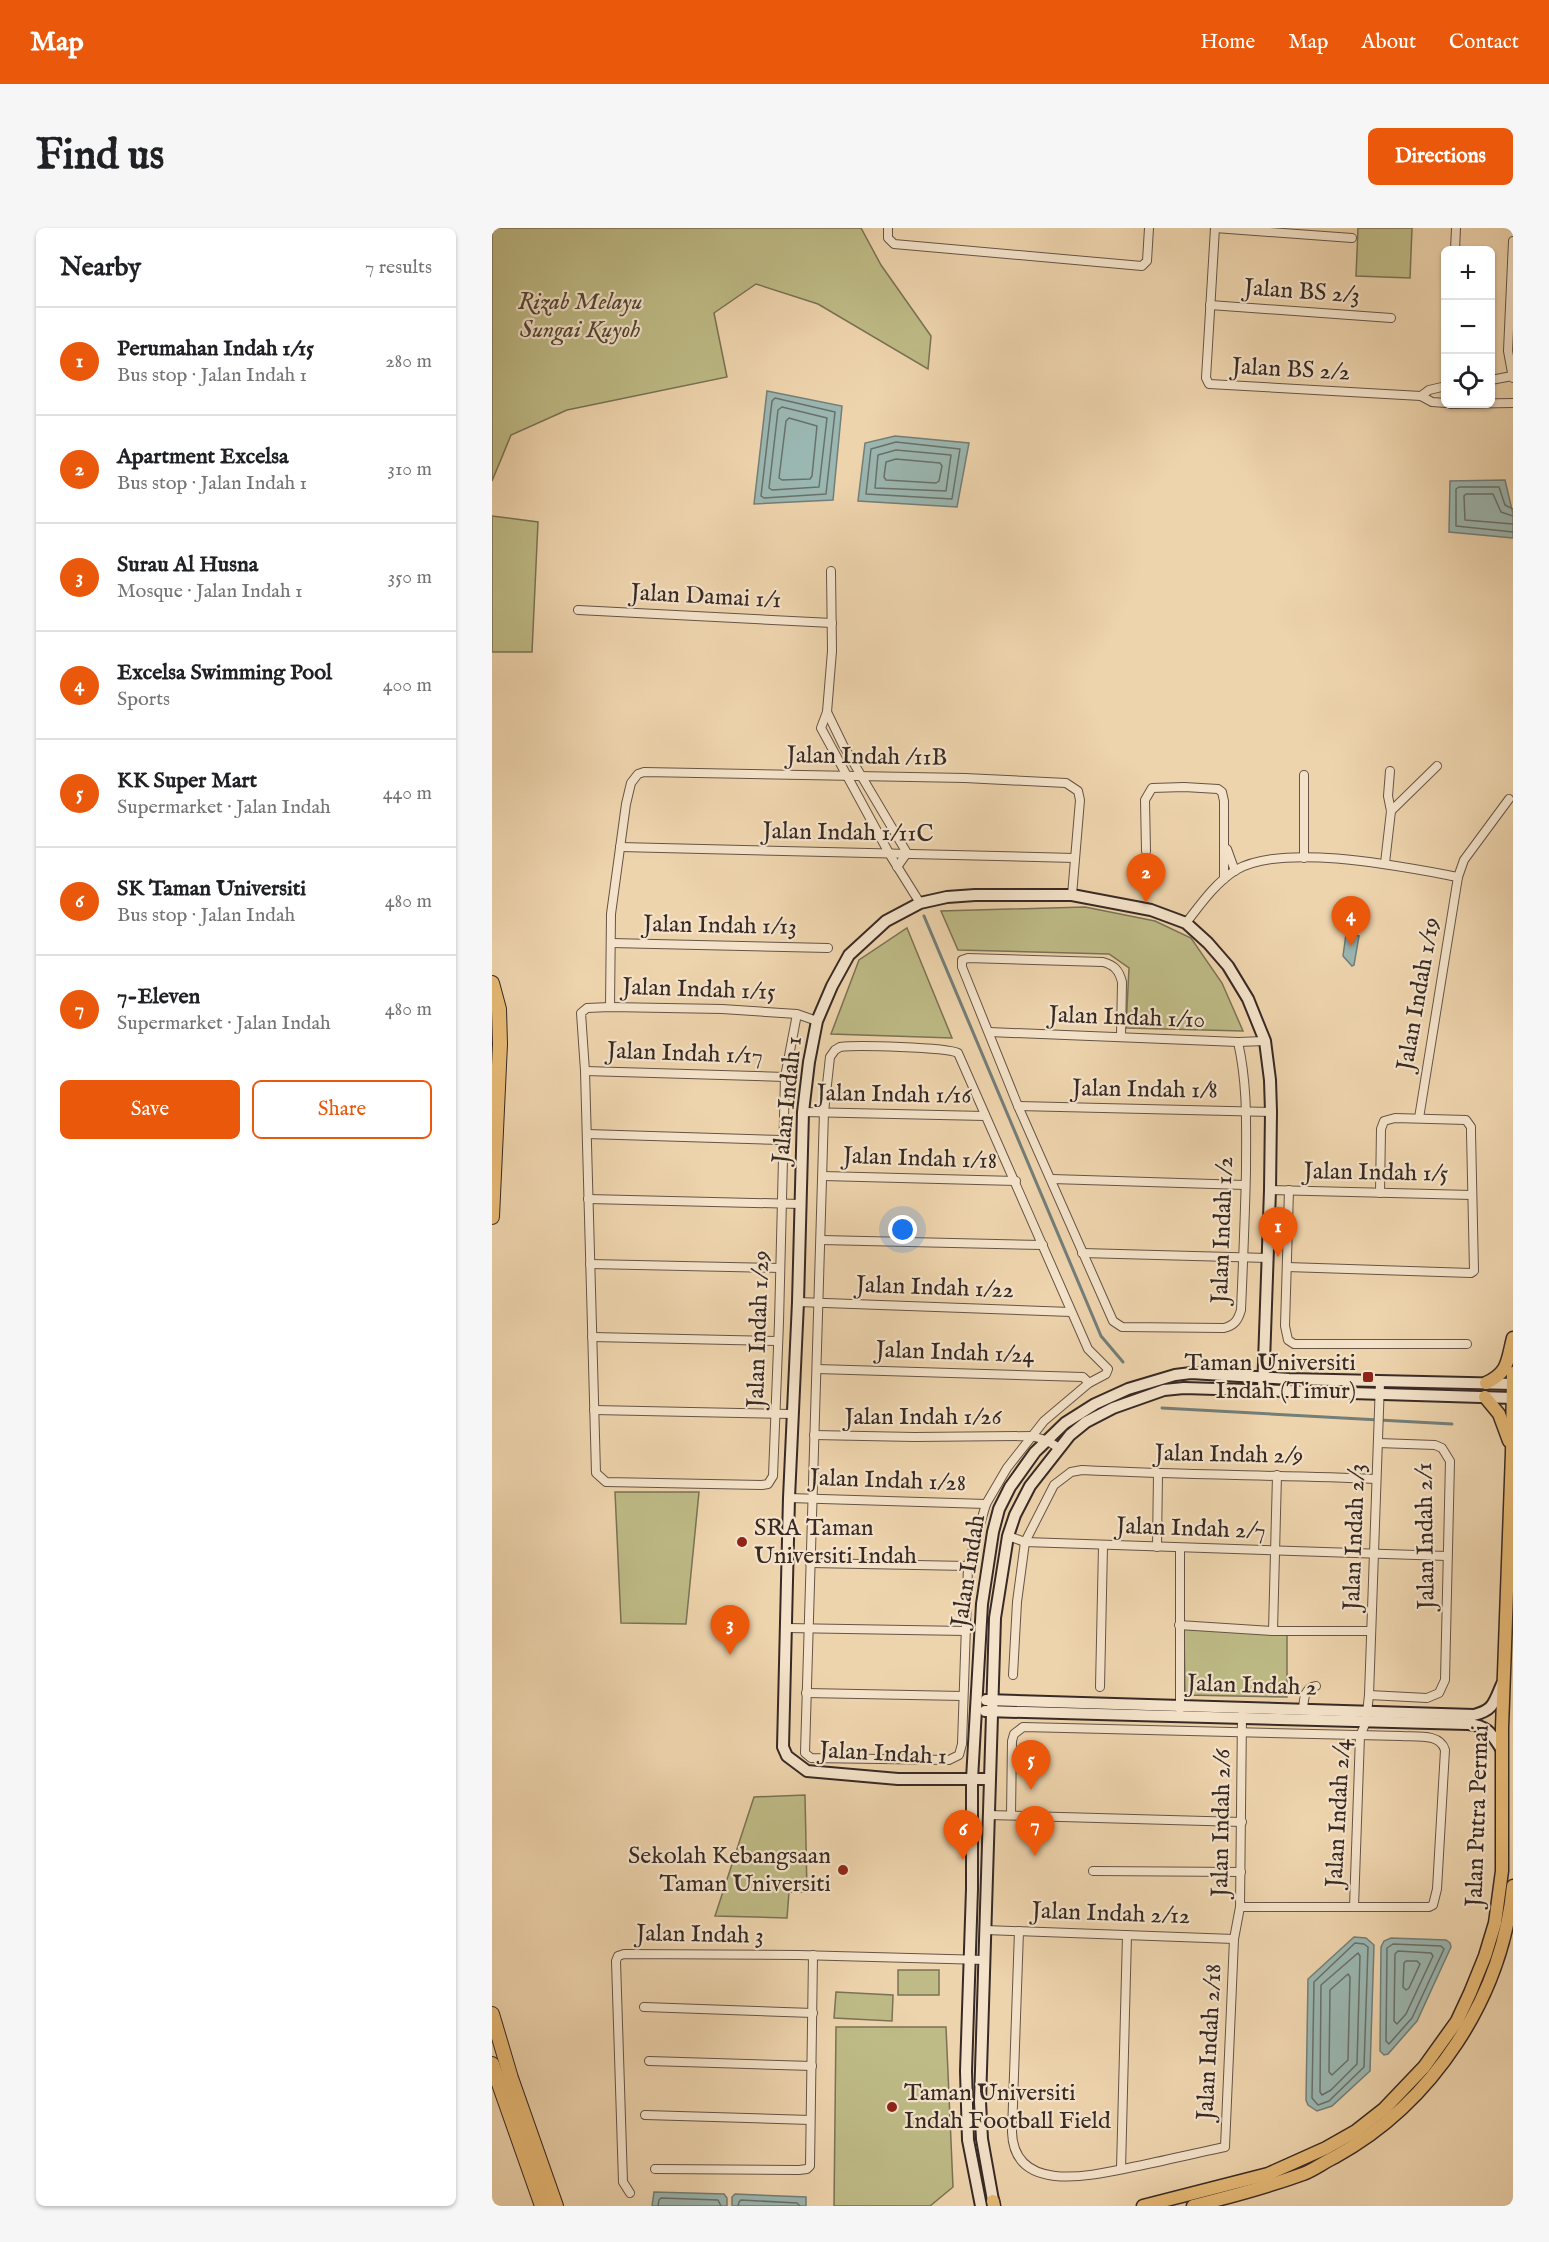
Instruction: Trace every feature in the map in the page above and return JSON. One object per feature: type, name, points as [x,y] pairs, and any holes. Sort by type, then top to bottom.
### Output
[{"type":"highway","points":[[492,983],[498,1008],[500,1044],[492,1217]]},
{"type":"highway","points":[[492,2014],[511,2078],[556,2206]]},
{"type":"highway","points":[[492,2064],[542,2206]]},
{"type":"main road","points":[[1486,1383],[1499,1377],[1503,1371],[1513,1338]]},
{"type":"main road","name":"Jalan Putra Permai","points":[[1143,2206],[1268,2174],[1326,2148],[1356,2131],[1384,2109],[1424,2067],[1457,2021],[1466,2003],[1485,1956],[1495,1923],[1502,1870],[1502,1750],[1513,1373]]},
{"type":"main road","points":[[1485,1397],[1499,1414],[1512,1453]]},
{"type":"main road","name":"Jalan Putra Permai","points":[[1193,2206],[1227,2198],[1304,2173],[1360,2143],[1402,2109],[1444,2061],[1462,2035],[1482,1997],[1507,1929],[1513,1886]]},
{"type":"street","points":[[888,228],[888,238],[894,244],[1134,266],[1147,264],[1149,228]]},
{"type":"street","points":[[1215,228],[1352,238]]},
{"type":"street","name":"Jalan BS 2/2","points":[[1215,228],[1206,378],[1209,384],[1421,396]]},
{"type":"street","points":[[1455,246],[1456,228]]},
{"type":"street","points":[[1495,379],[1513,377],[1508,351],[1513,241]]},
{"type":"street","name":"Jalan BS 2/3","points":[[1210,305],[1391,318]]},
{"type":"street","points":[[1441,388],[1429,390],[1421,396],[1432,402],[1441,403]]},
{"type":"street","points":[[1495,403],[1513,403]]},
{"type":"street","points":[[831,571],[832,651],[827,712],[821,728],[890,855],[920,903]]},
{"type":"street","name":"Jalan Damai 1/1","points":[[578,610],[832,623]]},
{"type":"street","points":[[827,712],[843,745],[907,853],[897,867]]},
{"type":"street","points":[[1391,811],[1437,766]]},
{"type":"street","points":[[1385,863],[1391,811],[1388,796],[1390,771]]},
{"type":"street","name":"Jalan Indah /11B","points":[[620,846],[628,789],[634,778],[644,772],[965,778],[1066,783],[1078,791],[1080,800],[1074,858]]},
{"type":"street","points":[[1304,775],[1304,858]]},
{"type":"street","points":[[1146,851],[1145,800],[1148,792],[1156,787],[1218,789],[1222,792],[1224,801],[1224,879]]},
{"type":"street","name":"Jalan Indah 1/19","points":[[1419,1118],[1458,877],[1464,860],[1509,799]]},
{"type":"street","points":[[1224,842],[1235,871]]},
{"type":"street","points":[[610,1007],[611,914],[620,846]]},
{"type":"street","name":"Jalan Indah 1/11C","points":[[620,846],[890,855],[907,853],[1074,858]]},
{"type":"street","points":[[1072,895],[1074,858]]},
{"type":"street","points":[[1186,923],[1224,879],[1235,871],[1258,862],[1304,858],[1385,863],[1458,877]]},
{"type":"street","name":"Jalan Indah 1","points":[[989,1779],[898,1779],[807,1771],[787,1756],[783,1746],[789,1498],[798,1302],[803,1112],[809,1062],[817,1021],[832,986],[849,955],[886,921],[920,903],[947,897],[1072,895],[1151,910],[1186,923],[1228,966],[1248,999],[1268,1057],[1271,1112],[1270,1190],[1263,1391]]},
{"type":"street","name":"Jalan Indah 1/13","points":[[611,943],[828,948]]},
{"type":"street","points":[[1121,1037],[1122,981],[1120,974],[1110,964],[968,958],[962,960],[962,967],[1018,1106],[1052,1179],[1082,1253],[1268,1258]]},
{"type":"street","name":"Jalan Indah 1/15","points":[[585,1071],[581,1013],[587,1008],[797,1014],[817,1021]]},
{"type":"street","name":"Jalan Indah 1/29","points":[[594,1410],[596,1473],[606,1482],[768,1484],[773,1476],[785,1077],[797,1014]]},
{"type":"street","name":"Jalan Indah 1/10","points":[[988,1032],[1238,1042],[1264,1041]]},
{"type":"street","name":"Jalan Indah 1/2","points":[[1082,1253],[1117,1325],[1122,1327],[1224,1328],[1233,1326],[1241,1310],[1245,1256],[1247,1112],[1244,1069],[1238,1042]]},
{"type":"street","points":[[845,1047],[947,1050],[958,1053],[1088,1349],[1108,1369],[1106,1374],[1089,1383],[1044,1421],[1007,1468],[986,1503],[968,1566],[961,1750],[959,1755],[949,1760],[811,1758],[805,1753],[824,1112],[830,1057],[835,1050],[845,1047]]},
{"type":"street","points":[[585,1071],[594,1410],[792,1414]]},
{"type":"street","name":"Jalan Indah 1/17","points":[[585,1071],[785,1077]]},
{"type":"street","name":"Jalan Indah 1/8","points":[[1018,1106],[1271,1112]]},
{"type":"street","name":"Jalan Indah 1/16","points":[[803,1112],[985,1116]]},
{"type":"street","points":[[1380,1193],[1382,1125],[1388,1119],[1419,1118]]},
{"type":"street","name":"Jalan Indah 1/5","points":[[1270,1190],[1472,1195],[1471,1127],[1466,1120],[1419,1118]]},
{"type":"street","points":[[586,1134],[782,1140]]},
{"type":"street","name":"Jalan Indah 1/18","points":[[823,1176],[1016,1181]]},
{"type":"street","points":[[1052,1179],[1245,1185]]},
{"type":"street","points":[[1289,1191],[1285,1326],[1288,1340],[1294,1344],[1467,1344]]},
{"type":"street","points":[[1287,1267],[1471,1272],[1475,1268],[1472,1195]]},
{"type":"street","points":[[588,1198],[800,1204]]},
{"type":"street","points":[[821,1240],[1042,1245]]},
{"type":"street","points":[[590,1264],[780,1268]]},
{"type":"street","name":"Jalan Indah 1/22","points":[[798,1302],[1071,1312]]},
{"type":"street","points":[[592,1337],[778,1341]]},
{"type":"street","name":"Jalan Indah 1/24","points":[[817,1369],[1071,1377],[1085,1378],[1089,1383]]},
{"type":"street","name":"Jalan Indah","points":[[991,2205],[968,2140],[966,2071],[972,1889],[972,1779],[982,1604],[993,1532],[999,1509],[1010,1487],[1046,1440],[1065,1423],[1095,1404],[1128,1389],[1156,1380],[1191,1373],[1380,1382],[1513,1384]]},
{"type":"street","name":"Jalan Indah 2/3","points":[[1367,1716],[1380,1382]]},
{"type":"street","name":"Jalan Indah","points":[[991,2205],[980,2120],[995,1618],[1008,1536],[1015,1515],[1030,1486],[1070,1435],[1086,1422],[1113,1408],[1164,1390],[1184,1388],[1513,1398]]},
{"type":"street","name":"Jalan Indah 1/26","points":[[814,1435],[1031,1436],[1046,1440],[1059,1448]]},
{"type":"street","name":"Jalan Indah 2/1","points":[[1369,1695],[1427,1698],[1434,1696],[1443,1688],[1445,1680],[1450,1461],[1448,1454],[1436,1445],[1378,1443]]},
{"type":"street","name":"Jalan Indah 2/9","points":[[1025,1542],[1054,1485],[1071,1472],[1082,1470],[1375,1479]]},
{"type":"street","points":[[1157,1547],[1158,1474]]},
{"type":"street","points":[[1273,1631],[1276,1475]]},
{"type":"street","name":"Jalan Indah 1/28","points":[[789,1498],[986,1503]]},
{"type":"street","name":"Jalan Indah 2/7","points":[[1008,1536],[1025,1542],[1103,1546],[1448,1556]]},
{"type":"street","points":[[1013,1675],[1017,1602],[1025,1542]]},
{"type":"street","points":[[1100,1687],[1103,1546]]},
{"type":"street","points":[[1180,1548],[1181,1710]]},
{"type":"street","points":[[810,1563],[968,1566]]},
{"type":"street","points":[[1179,1625],[1273,1631],[1371,1631]]},
{"type":"street","points":[[786,1628],[966,1631]]},
{"type":"street","name":"Jalan Indah 2","points":[[976,1705],[1367,1716],[1480,1713],[1491,1708],[1504,1678]]},
{"type":"street","points":[[1303,1709],[1306,1692],[1316,1686]]},
{"type":"street","points":[[806,1693],[963,1696]]},
{"type":"street","name":"Jalan Indah 2","points":[[1242,1713],[1303,1709],[1482,1726],[1493,1736],[1502,1750]]},
{"type":"street","name":"Jalan Indah 2/6","points":[[1234,1939],[1240,1907],[1242,1713]]},
{"type":"street","name":"Jalan Indah 2/4","points":[[1354,1908],[1360,1736],[1367,1716]]},
{"type":"street","points":[[1011,1815],[1012,1741],[1017,1730],[1029,1726],[1242,1734],[1401,1736],[1440,1740],[1445,1750],[1437,1889],[1433,1905],[1354,1908],[1240,1907]]},
{"type":"street","points":[[988,1815],[1242,1822]]},
{"type":"street","points":[[1093,1871],[1241,1872]]},
{"type":"street","points":[[972,1889],[987,1888]]},
{"type":"street","name":"Jalan Indah 2/12","points":[[986,1930],[1234,1939]]},
{"type":"street","points":[[1020,1931],[1012,2144],[1020,2160],[1026,2166],[1038,2172],[1066,2176],[1089,2176],[1121,2169],[1127,1935]]},
{"type":"street","name":"Jalan Indah 2/18","points":[[1121,2169],[1225,2147],[1234,1939]]},
{"type":"street","name":"Jalan Indah 3","points":[[630,2193],[623,2182],[616,1961],[618,1956],[624,1954],[813,1956],[985,1960]]},
{"type":"street","points":[[655,2169],[803,2170],[810,2166],[813,1956]]},
{"type":"street","points":[[644,2007],[813,2013]]},
{"type":"street","points":[[649,2061],[812,2066]]},
{"type":"street","points":[[645,2115],[810,2120]]},
{"type":"green space","name":"Rizab Melayu Sungai Kuyoh","points":[[492,228],[861,228],[881,265],[931,336],[928,369],[818,304],[756,284],[714,313],[727,377],[567,410],[511,435],[492,481]]},
{"type":"green space","points":[[1358,228],[1412,228],[1410,278],[1356,276]]},
{"type":"green space","points":[[492,516],[538,522],[532,652],[492,652]]},
{"type":"green space","points":[[1085,907],[1155,921],[1191,938],[1222,983],[1243,1031],[1126,1028],[1129,968],[1109,954],[958,950],[941,911]]},
{"type":"green space","points":[[907,928],[952,1038],[831,1034],[859,960]]},
{"type":"green space","points":[[615,1492],[699,1492],[686,1624],[621,1623]]},
{"type":"green space","points":[[1184,1629],[1287,1633],[1287,1697],[1185,1695]]},
{"type":"green space","points":[[805,1795],[807,1892],[789,1892],[787,1918],[715,1916],[754,1797]]},
{"type":"green space","points":[[898,1970],[939,1970],[939,1995],[898,1995]]},
{"type":"green space","points":[[836,1992],[893,1995],[892,2021],[834,2018]]},
{"type":"green space","name":"Taman Universiti Indah Football Field","points":[[836,2027],[946,2027],[953,2187],[930,2206],[834,2206]]},
{"type":"water","points":[[767,391],[842,406],[833,500],[754,504]]},
{"type":"water","points":[[895,436],[969,443],[957,507],[858,501],[865,443]]},
{"type":"water","points":[[1505,480],[1513,514],[1513,538],[1449,532],[1450,481]]},
{"type":"water","points":[[1346,934],[1359,936],[1352,966],[1343,956]]},
{"type":"water","points":[[1354,1937],[1366,1938],[1374,1945],[1370,2071],[1332,2106],[1317,2111],[1308,2105],[1306,2100],[1308,1979]]},
{"type":"water","points":[[1391,1938],[1446,1940],[1451,1947],[1417,2021],[1388,2054],[1384,2055],[1380,2051],[1381,1947],[1384,1941]]},
{"type":"water","points":[[654,2192],[724,2194],[727,2198],[727,2206],[652,2206]]},
{"type":"water","points":[[735,2194],[806,2197],[806,2206],[732,2206],[732,2197]]},
{"type":"waterway","points":[[924,916],[1101,1336],[1123,1362]]},
{"type":"waterway","points":[[1162,1408],[1452,1424]]},
{"type":"place","name":"Apartment Excelsa","points":[[1146,903]]},
{"type":"place","name":"Excelsa Swimming Pool","points":[[1351,946]]},
{"type":"place","name":"Perumahan Indah 1/15","points":[[1278,1257]]},
{"type":"place","name":"Taman Universiti Indah (Timur)","points":[[1368,1377]]},
{"type":"place","name":"SRA Taman Universiti Indah","points":[[742,1542]]},
{"type":"place","name":"Surau Al Husna","points":[[730,1655]]},
{"type":"place","name":"KK Super Mart","points":[[1031,1790]]},
{"type":"place","name":"7-Eleven","points":[[1035,1856]]},
{"type":"place","name":"SK Taman Universiti","points":[[963,1860]]},
{"type":"place","name":"Sekolah Kebangsaan Taman Universiti","points":[[843,1870]]},
{"type":"place","name":"Taman Universiti Indah Football Field","points":[[892,2107]]}]
